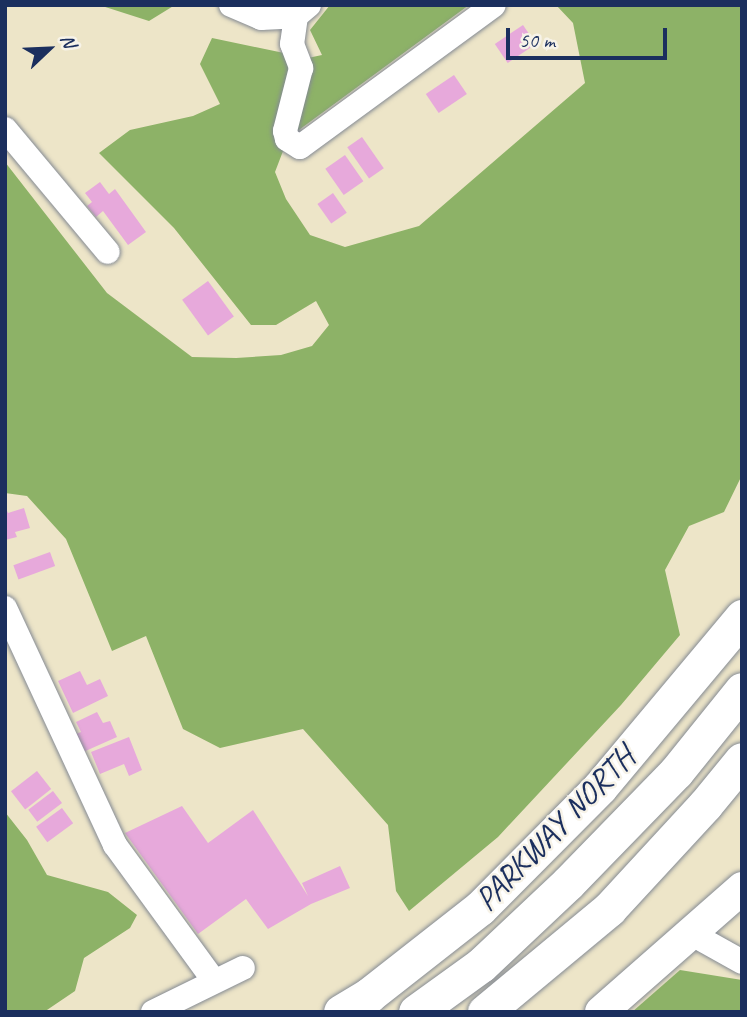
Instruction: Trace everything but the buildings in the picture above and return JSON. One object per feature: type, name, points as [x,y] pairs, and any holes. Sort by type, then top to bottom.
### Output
[{"type":"highway","name":"PARKWAY NORTH","points":[[341,1012],[369,995],[480,908],[600,787],[742,617]]},
{"type":"highway","points":[[416,1012],[481,965],[568,883],[676,772],[742,690]]},
{"type":"highway","points":[[485,1012],[609,909],[705,805],[742,760]]},
{"type":"main road","points":[[601,1012],[742,888]]},
{"type":"street","points":[[231,5],[261,19],[302,10],[292,44],[301,68],[285,131],[286,139],[300,147],[494,5]]},
{"type":"street","points":[[5,129],[108,253]]},
{"type":"street","points":[[5,608],[115,845],[214,981]]},
{"type":"street","points":[[692,934],[742,962]]},
{"type":"street","points":[[153,1012],[243,968]]},
{"type":"green space","points":[[99,5],[175,5],[149,21]]},
{"type":"green space","points":[[330,5],[469,5],[288,138],[275,172],[286,199],[310,235],[345,247],[419,226],[585,83],[573,23],[556,5],[742,5],[742,475],[724,512],[689,526],[665,570],[680,635],[621,705],[498,837],[409,911],[396,891],[388,825],[303,729],[220,748],[183,729],[146,636],[112,651],[66,539],[27,496],[5,493],[5,162],[107,293],[192,357],[281,355],[312,346],[329,325],[316,301],[276,325],[251,325],[174,228],[99,153],[130,130],[193,116],[220,104],[200,64],[212,38],[308,58],[322,55],[310,30]]},
{"type":"green space","points":[[5,812],[27,840],[47,875],[108,892],[137,915],[130,928],[84,958],[75,991],[44,1012],[5,1012]]},
{"type":"green space","points":[[680,970],[742,980],[742,1012],[632,1012]]}]
